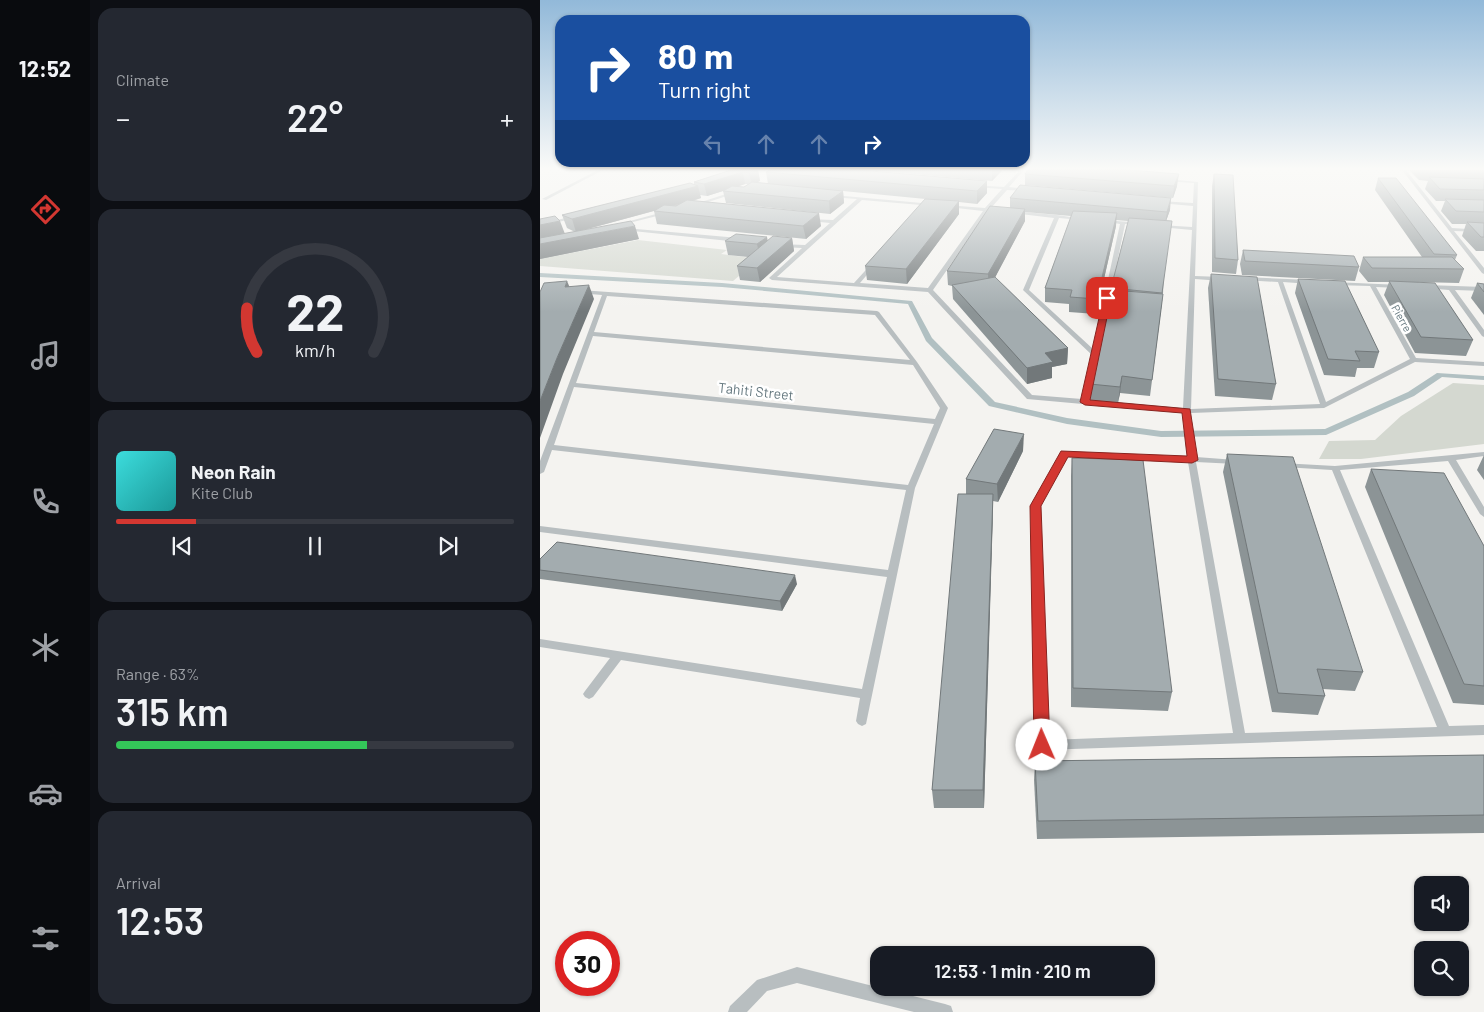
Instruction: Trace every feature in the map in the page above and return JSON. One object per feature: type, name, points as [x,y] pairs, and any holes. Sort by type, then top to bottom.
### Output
[{"type":"street","points":[[540,225],[573,217]]},
{"type":"street","points":[[610,227],[648,217]]},
{"type":"street","points":[[839,217],[772,278],[930,290],[1030,397],[1187,411],[1324,406],[1414,360],[1484,364]]},
{"type":"street","points":[[930,290],[981,217]]},
{"type":"street","points":[[1056,217],[1026,290],[1095,355]]},
{"type":"street","points":[[1068,217],[1085,219]]},
{"type":"street","points":[[1195,217],[1187,411],[1192,455],[1240,737]]},
{"type":"street","points":[[1441,217],[1475,256],[1484,272]]},
{"type":"street","points":[[805,219],[834,222]]},
{"type":"street","points":[[1094,220],[1194,229]]},
{"type":"street","points":[[1085,402],[1123,222]]},
{"type":"street","points":[[620,228],[748,241]]},
{"type":"street","points":[[1450,229],[1484,231]]},
{"type":"street","points":[[777,244],[807,247]]},
{"type":"street","points":[[856,284],[880,255]]},
{"type":"street","points":[[1192,277],[1231,279]]},
{"type":"street","points":[[1241,279],[1317,282]]},
{"type":"street","points":[[1280,281],[1324,406]]},
{"type":"street","points":[[1326,283],[1402,286]]},
{"type":"street","name":"Pierre","points":[[1372,285],[1414,360]]},
{"type":"street","points":[[1422,287],[1484,290]]},
{"type":"street","points":[[1451,288],[1484,335]]},
{"type":"street","points":[[577,292],[877,313],[915,363],[944,408],[911,488],[866,694],[862,721]]},
{"type":"street","points":[[540,472],[604,294]]},
{"type":"street","points":[[591,334],[915,363]]},
{"type":"street","name":"Tahiti Street","points":[[572,385],[938,422]]},
{"type":"street","points":[[550,447],[911,488]]},
{"type":"street","points":[[1250,463],[1192,455],[1065,453],[1036,506],[1042,745],[1484,730]]},
{"type":"street","points":[[1278,464],[1335,468],[1484,454]]},
{"type":"street","points":[[1451,458],[1484,514]]},
{"type":"street","points":[[1335,468],[1445,731]]},
{"type":"street","points":[[540,529],[893,574]]},
{"type":"street","points":[[540,643],[866,694]]},
{"type":"street","points":[[590,694],[618,656]]},
{"type":"street","points":[[736,1012],[762,985],[797,976],[945,1012]]},
{"type":"shaded area","points":[[638,240],[727,250],[721,254],[759,259],[733,281],[540,266],[540,259]]},
{"type":"shaded area","points":[[1453,383],[1484,385],[1484,444],[1361,459],[1319,459],[1329,441],[1375,440],[1401,416]]},
{"type":"building","points":[[556,217],[560,221],[540,225],[540,219]]},
{"type":"building","points":[[716,217],[814,217],[803,226]]},
{"type":"building","points":[[909,217],[946,217],[906,269],[865,266]]},
{"type":"building","points":[[983,217],[1020,217],[988,274],[947,271]]},
{"type":"building","points":[[1071,217],[1116,217],[1097,299],[1070,297],[1072,290],[1045,288]]},
{"type":"building","points":[[1215,217],[1235,217],[1238,260],[1215,258]]},
{"type":"building","points":[[1407,217],[1427,217],[1457,255],[1434,254]]},
{"type":"building","points":[[1129,218],[1172,221],[1162,293],[1111,288]]},
{"type":"building","points":[[631,221],[635,226],[540,244],[540,238]]},
{"type":"building","points":[[1467,222],[1484,223],[1484,237],[1481,237]]},
{"type":"building","points":[[736,234],[767,237],[757,244],[725,241]]},
{"type":"building","points":[[773,236],[792,238],[757,268],[737,266]]},
{"type":"building","points":[[1243,250],[1354,256],[1359,267],[1245,261]]},
{"type":"building","points":[[1363,257],[1452,257],[1464,269],[1372,268]]},
{"type":"building","points":[[1211,274],[1257,277],[1276,384],[1218,379]]},
{"type":"building","points":[[995,277],[1068,348],[1045,353],[1053,362],[1027,368],[952,285]]},
{"type":"building","points":[[1298,279],[1345,281],[1379,352],[1355,351],[1360,361],[1328,359]]},
{"type":"building","points":[[567,281],[565,287],[589,285],[540,401],[540,292],[544,283]]},
{"type":"building","points":[[1389,281],[1435,283],[1473,340],[1421,337]]},
{"type":"building","points":[[1477,283],[1484,284],[1484,292]]},
{"type":"building","points":[[1112,290],[1163,294],[1152,380],[1122,376],[1120,387],[1090,384]]},
{"type":"building","points":[[994,429],[1024,434],[997,484],[966,479]]},
{"type":"building","points":[[1227,454],[1293,457],[1363,672],[1317,669],[1325,696],[1278,693]]},
{"type":"building","points":[[1072,458],[1143,460],[1172,692],[1073,688]]},
{"type":"building","points":[[1371,469],[1444,473],[1484,546],[1484,686],[1464,684]]},
{"type":"building","points":[[958,494],[993,494],[983,790],[932,790]]},
{"type":"building","points":[[557,542],[795,575],[780,601],[540,570],[540,559]]},
{"type":"building","points":[[1484,755],[1484,815],[1038,821],[1035,761]]},
{"type":"waterway","points":[[540,275],[722,285],[910,302],[929,339],[992,404],[1067,421],[1161,434],[1326,432],[1411,394],[1440,375],[1484,378]]},
{"type":"route","points":[[1042,745],[1036,506],[1065,453],[1192,460],[1187,411],[1085,402],[1107,298]]}]
